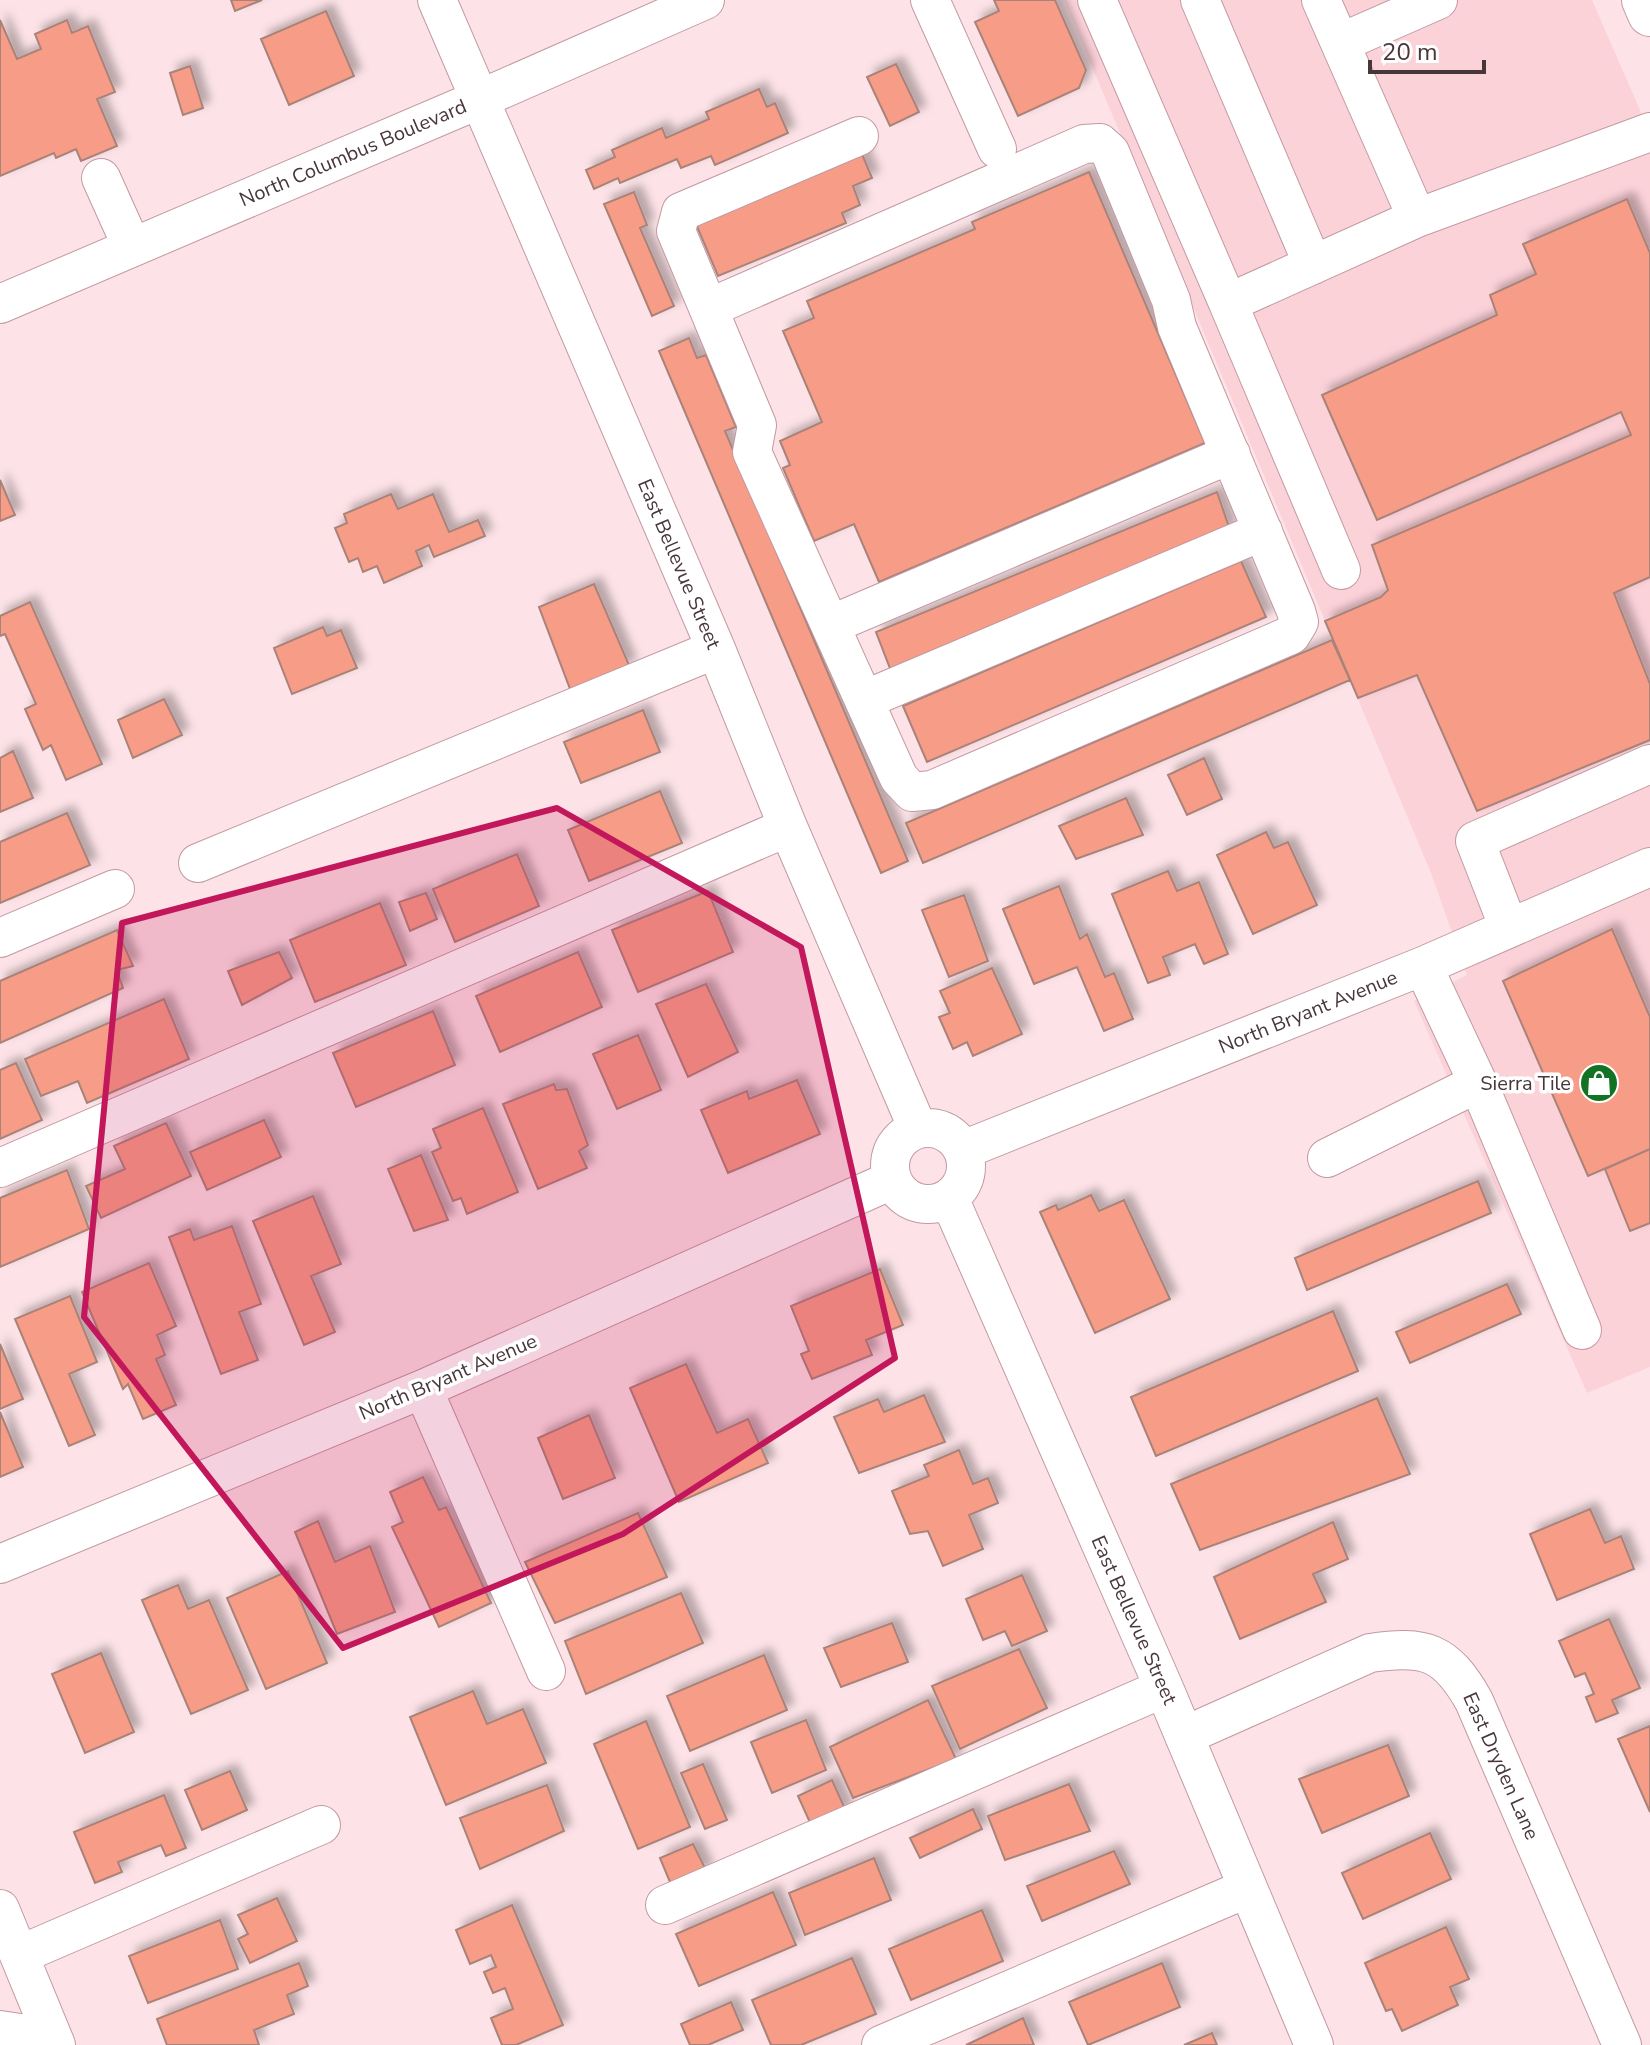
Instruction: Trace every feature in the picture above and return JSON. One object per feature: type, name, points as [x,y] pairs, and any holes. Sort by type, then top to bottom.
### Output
[{"type":"main road","points":[[1644,0],[1650,14]]},
{"type":"street","name":"East Bellevue Street","points":[[437,0],[918,1129]]},
{"type":"street","name":"North Columbus Boulevard","points":[[0,304],[705,0]]},
{"type":"street","points":[[930,0],[997,149]]},
{"type":"street","points":[[1097,0],[1341,570]]},
{"type":"street","points":[[1200,0],[1313,265]]},
{"type":"street","points":[[1321,0],[1417,218]]},
{"type":"street","points":[[1340,43],[1438,0]]},
{"type":"street","points":[[1228,303],[1417,218],[1650,132]]},
{"type":"street","points":[[709,308],[1084,144],[1100,143],[1110,152],[1171,300],[1177,327],[1299,622],[1291,635],[932,790],[912,792],[899,778],[752,452],[757,425],[676,231],[681,212],[859,136]]},
{"type":"street","points":[[101,178],[132,247]]},
{"type":"street","points":[[830,625],[1231,454]]},
{"type":"street","points":[[864,700],[1263,531]]},
{"type":"street","points":[[198,863],[716,649]]},
{"type":"street","points":[[1509,928],[1475,841],[1650,764]]},
{"type":"street","points":[[0,1168],[788,827]]},
{"type":"street","name":"North Bryant Avenue","points":[[963,1150],[1423,966],[1650,867]]},
{"type":"street","points":[[0,938],[115,889]]},
{"type":"street","points":[[1423,966],[1478,1083],[1582,1330]]},
{"type":"street","points":[[1327,1158],[1478,1083]]},
{"type":"street","points":[[918,1129],[940,1129],[963,1150],[965,1177],[959,1189],[939,1203],[928,1204],[907,1198],[892,1180],[893,1149],[908,1133],[918,1129]]},
{"type":"street","name":"North Bryant Avenue","points":[[0,1564],[423,1389],[892,1180]]},
{"type":"street","name":"East Bellevue Street","points":[[949,1198],[1164,1688],[1314,2045]]},
{"type":"street","points":[[423,1389],[546,1671]]},
{"type":"street","name":"East Dryden Lane","points":[[1184,1736],[1370,1653],[1400,1649],[1425,1652],[1444,1661],[1462,1679],[1474,1701],[1622,2045]]},
{"type":"street","points":[[665,1905],[1164,1688]]},
{"type":"street","points":[[19,1955],[321,1825]]},
{"type":"street","points":[[881,2045],[1248,1888]]},
{"type":"street","points":[[0,1909],[55,2042]]},
{"type":"street","points":[[0,2030],[55,2042]]},
{"type":"highlighted area","points":[[557,808],[801,947],[895,1358],[623,1534],[343,1648],[84,1317],[122,923]]},
{"type":"shaded area","points":[[1064,0],[1592,0],[1650,133],[1650,1367],[1587,1393],[1414,1001],[1467,975],[1431,873]]},
{"type":"building","points":[[231,0],[262,0],[235,11]]},
{"type":"building","points":[[994,0],[1055,0],[1086,70],[1079,88],[1018,116],[975,22],[999,11]]},
{"type":"building","points":[[326,11],[354,76],[289,105],[261,39]]},
{"type":"building","points":[[0,20],[17,59],[41,49],[35,34],[67,20],[72,33],[88,26],[115,92],[97,99],[117,146],[81,161],[76,149],[56,158],[54,153],[0,176]]},
{"type":"building","points":[[896,64],[919,112],[890,126],[867,77]]},
{"type":"building","points":[[190,66],[203,108],[183,115],[170,73]]},
{"type":"building","points":[[759,89],[767,107],[775,103],[788,133],[715,165],[711,156],[681,168],[677,159],[620,183],[618,178],[594,189],[586,170],[615,157],[612,150],[662,128],[666,138],[709,119],[706,112]]},
{"type":"building","points":[[862,154],[872,178],[853,186],[860,205],[842,213],[846,223],[718,276],[696,224]]},
{"type":"building","points":[[1089,172],[1205,443],[879,582],[854,524],[814,541],[783,468],[790,465],[780,441],[822,422],[783,331],[814,318],[807,301],[975,229],[972,222]]},
{"type":"building","points":[[634,192],[647,225],[640,228],[674,306],[652,316],[604,204]]},
{"type":"building","points":[[1627,199],[1650,253],[1650,577],[1614,593],[1650,684],[1650,740],[1477,811],[1417,675],[1358,698],[1325,621],[1381,597],[1388,590],[1372,545],[1631,435],[1621,412],[1377,520],[1322,395],[1497,315],[1490,295],[1536,274],[1523,244]]},
{"type":"building","points":[[689,338],[697,358],[706,355],[736,427],[725,431],[908,861],[881,873],[659,351]]},
{"type":"building","points":[[0,480],[15,515],[0,521]]},
{"type":"building","points":[[1217,492],[1230,530],[891,671],[876,632]]},
{"type":"building","points":[[391,494],[398,509],[433,494],[449,532],[478,520],[485,536],[434,557],[429,545],[416,551],[422,566],[384,583],[377,566],[363,572],[358,558],[349,562],[335,528],[347,523],[344,514]]},
{"type":"building","points":[[1241,561],[1266,617],[927,762],[903,706]]},
{"type":"building","points":[[594,584],[629,665],[572,694],[539,607]]},
{"type":"building","points":[[30,602],[102,764],[66,780],[51,745],[43,750],[25,709],[36,704],[5,634],[0,636],[0,616]]},
{"type":"building","points":[[323,627],[327,636],[341,630],[357,668],[292,694],[274,648]]},
{"type":"building","points":[[1332,640],[1350,680],[923,863],[906,823]]},
{"type":"building","points":[[164,699],[182,735],[133,758],[118,720]]},
{"type":"building","points":[[643,710],[660,752],[581,783],[564,742]]},
{"type":"building","points":[[13,751],[33,798],[0,812],[0,758]]},
{"type":"building","points":[[1204,758],[1222,799],[1187,815],[1168,775]]},
{"type":"building","points":[[660,791],[682,843],[589,881],[568,830]]},
{"type":"building","points":[[1126,798],[1143,835],[1076,859],[1059,826]]},
{"type":"building","points":[[67,813],[90,865],[0,903],[0,842]]},
{"type":"building","points":[[1266,832],[1274,848],[1288,842],[1317,905],[1253,934],[1217,855]]},
{"type":"building","points":[[517,854],[539,906],[455,942],[433,889]]},
{"type":"building","points":[[1168,871],[1177,891],[1199,882],[1228,954],[1204,964],[1195,944],[1163,957],[1170,975],[1148,983],[1112,894]]},
{"type":"building","points":[[1059,886],[1080,939],[1087,934],[1105,977],[1114,973],[1133,1019],[1104,1031],[1077,967],[1034,984],[1003,909]]},
{"type":"building","points":[[708,891],[733,952],[638,992],[612,930]]},
{"type":"building","points":[[426,893],[437,919],[410,931],[399,902]]},
{"type":"building","points":[[964,895],[988,961],[949,977],[922,910]]},
{"type":"building","points":[[380,903],[406,965],[315,1002],[290,940]]},
{"type":"building","name":"Sierra Tile","points":[[1612,929],[1650,1017],[1650,1149],[1588,1176],[1503,981]]},
{"type":"building","points":[[117,930],[133,966],[117,970],[123,988],[0,1043],[0,981]]},
{"type":"building","points":[[279,952],[292,978],[242,1005],[228,971]]},
{"type":"building","points":[[578,952],[602,1007],[500,1052],[476,996]]},
{"type":"building","points":[[992,968],[1022,1034],[973,1056],[967,1042],[953,1049],[939,1017],[950,1013],[940,991]]},
{"type":"building","points":[[706,984],[738,1052],[688,1077],[656,1004]]},
{"type":"building","points":[[164,999],[189,1059],[87,1103],[78,1081],[41,1096],[25,1059]]},
{"type":"building","points":[[433,1011],[455,1065],[356,1107],[333,1053]]},
{"type":"building","points":[[638,1035],[661,1090],[617,1109],[593,1054]]},
{"type":"building","points":[[16,1063],[42,1120],[0,1139],[0,1070]]},
{"type":"building","points":[[797,1080],[820,1134],[728,1173],[701,1110],[747,1091],[749,1099]]},
{"type":"building","points":[[554,1084],[556,1090],[567,1089],[588,1145],[579,1151],[587,1168],[538,1189],[503,1104]]},
{"type":"building","points":[[483,1108],[518,1192],[467,1214],[461,1198],[453,1201],[432,1152],[441,1148],[433,1129]]},
{"type":"building","points":[[264,1120],[281,1157],[207,1190],[190,1152]]},
{"type":"building","points":[[166,1123],[191,1176],[101,1218],[86,1186],[125,1169],[114,1146]]},
{"type":"building","points":[[1650,1149],[1650,1223],[1630,1231],[1605,1169]]},
{"type":"building","points":[[421,1155],[448,1220],[414,1231],[388,1169]]},
{"type":"building","points":[[67,1170],[89,1229],[0,1267],[0,1198]]},
{"type":"building","points":[[1478,1181],[1491,1213],[1307,1290],[1295,1258]]},
{"type":"building","points":[[1091,1195],[1099,1211],[1124,1200],[1170,1299],[1095,1333],[1040,1212],[1056,1205],[1058,1210]]},
{"type":"building","points":[[313,1196],[341,1264],[311,1276],[335,1332],[304,1345],[253,1221]]},
{"type":"building","points":[[232,1226],[261,1304],[239,1312],[258,1360],[221,1374],[169,1237],[190,1229],[194,1240]]},
{"type":"building","points":[[149,1263],[176,1326],[157,1335],[165,1355],[156,1359],[176,1405],[143,1419],[128,1384],[123,1389],[82,1292]]},
{"type":"building","points":[[880,1269],[903,1325],[866,1340],[872,1355],[812,1379],[801,1354],[809,1351],[791,1306]]},
{"type":"building","points":[[1507,1284],[1521,1314],[1410,1363],[1396,1332]]},
{"type":"building","points":[[70,1296],[97,1362],[69,1374],[95,1435],[69,1446],[15,1319]]},
{"type":"building","points":[[1333,1311],[1358,1371],[1156,1456],[1131,1397]]},
{"type":"building","points":[[0,1344],[23,1399],[0,1409]]},
{"type":"building","points":[[686,1364],[717,1433],[748,1419],[768,1463],[679,1502],[630,1388]]},
{"type":"building","points":[[924,1395],[945,1442],[859,1473],[834,1417],[878,1399],[884,1412]]},
{"type":"building","points":[[1377,1398],[1410,1474],[1200,1550],[1171,1484]]},
{"type":"building","points":[[0,1412],[23,1467],[0,1477]]},
{"type":"building","points":[[589,1415],[615,1478],[563,1499],[538,1438]]},
{"type":"building","points":[[959,1450],[973,1484],[988,1478],[998,1503],[969,1515],[983,1549],[943,1566],[928,1531],[910,1534],[892,1491],[929,1476],[924,1465]]},
{"type":"building","points":[[423,1477],[439,1510],[446,1507],[491,1603],[439,1627],[392,1527],[403,1522],[390,1492]]},
{"type":"building","points":[[1590,1509],[1605,1543],[1621,1536],[1634,1569],[1557,1600],[1530,1534]]},
{"type":"building","points":[[638,1513],[667,1577],[555,1623],[525,1562]]},
{"type":"building","points":[[318,1521],[335,1562],[370,1546],[395,1612],[337,1634],[295,1532]]},
{"type":"building","points":[[1333,1522],[1348,1559],[1313,1574],[1326,1602],[1240,1639],[1214,1577]]},
{"type":"building","points":[[288,1571],[327,1663],[266,1689],[227,1598]]},
{"type":"building","points":[[1022,1575],[1047,1631],[1012,1646],[1005,1631],[983,1640],[966,1599]]},
{"type":"building","points":[[178,1585],[188,1609],[209,1600],[248,1690],[191,1714],[142,1600]]},
{"type":"building","points":[[681,1593],[703,1643],[586,1694],[565,1641]]},
{"type":"building","points":[[1609,1619],[1640,1688],[1612,1700],[1618,1713],[1596,1722],[1586,1697],[1594,1694],[1585,1673],[1575,1677],[1559,1641]]},
{"type":"building","points":[[892,1623],[908,1662],[841,1687],[824,1648]]},
{"type":"building","points":[[1019,1649],[1047,1708],[960,1749],[932,1686]]},
{"type":"building","points":[[101,1653],[134,1732],[85,1753],[52,1674]]},
{"type":"building","points":[[764,1655],[787,1710],[690,1751],[667,1696]]},
{"type":"building","points":[[473,1691],[487,1724],[523,1709],[546,1763],[446,1805],[410,1717]]},
{"type":"building","points":[[928,1700],[956,1759],[853,1798],[830,1747]]},
{"type":"building","points":[[806,1720],[826,1770],[772,1793],[751,1742]]},
{"type":"building","points":[[646,1721],[690,1827],[638,1849],[594,1744]]},
{"type":"building","points":[[1650,1726],[1650,1812],[1618,1739]]},
{"type":"building","points":[[1388,1745],[1409,1796],[1322,1833],[1299,1779]]},
{"type":"building","points":[[703,1764],[727,1820],[705,1829],[681,1773]]},
{"type":"building","points":[[230,1771],[247,1810],[202,1830],[185,1790]]},
{"type":"building","points":[[832,1780],[846,1811],[812,1827],[798,1796]]},
{"type":"building","points":[[1069,1784],[1090,1831],[1005,1860],[988,1816]]},
{"type":"building","points":[[547,1785],[564,1831],[480,1869],[460,1818]]},
{"type":"building","points":[[164,1795],[186,1848],[166,1856],[161,1845],[118,1862],[122,1872],[95,1883],[74,1832]]},
{"type":"building","points":[[973,1809],[982,1829],[920,1858],[910,1838]]},
{"type":"building","points":[[1430,1833],[1451,1879],[1363,1919],[1342,1873]]},
{"type":"building","points":[[693,1844],[706,1870],[672,1887],[660,1858]]},
{"type":"building","points":[[1114,1851],[1130,1884],[1042,1921],[1027,1886]]},
{"type":"building","points":[[874,1858],[891,1900],[805,1935],[789,1893]]},
{"type":"building","points":[[773,1892],[796,1945],[699,1986],[676,1934]]},
{"type":"building","points":[[277,1898],[297,1941],[250,1963],[238,1939],[248,1934],[238,1915]]},
{"type":"building","points":[[512,1905],[563,2025],[516,2045],[502,2045],[491,2018],[513,2009],[505,1988],[493,1993],[484,1972],[496,1967],[491,1955],[470,1964],[456,1930]]},
{"type":"building","points":[[982,1910],[1003,1961],[911,2000],[889,1949]]},
{"type":"building","points":[[220,1920],[238,1969],[148,2003],[129,1956]]},
{"type":"building","points":[[1446,1927],[1469,1979],[1450,1987],[1458,2005],[1402,2031],[1392,2009],[1386,2011],[1365,1963]]},
{"type":"building","points":[[852,1958],[876,2014],[801,2045],[771,2045],[752,2000]]},
{"type":"building","points":[[299,1963],[308,1986],[287,1995],[294,2014],[254,2030],[259,2045],[167,2045],[157,2019]]},
{"type":"building","points":[[1162,1963],[1180,2007],[1088,2045],[1069,2002]]},
{"type":"building","points":[[731,2002],[743,2030],[708,2045],[690,2045],[681,2024]]},
{"type":"building","points":[[1023,2018],[1034,2045],[966,2045]]},
{"type":"building","points":[[1212,2033],[1217,2045],[1184,2045]]},
{"type":"place","name":"Sierra Tile","points":[[1599,1083]]}]
